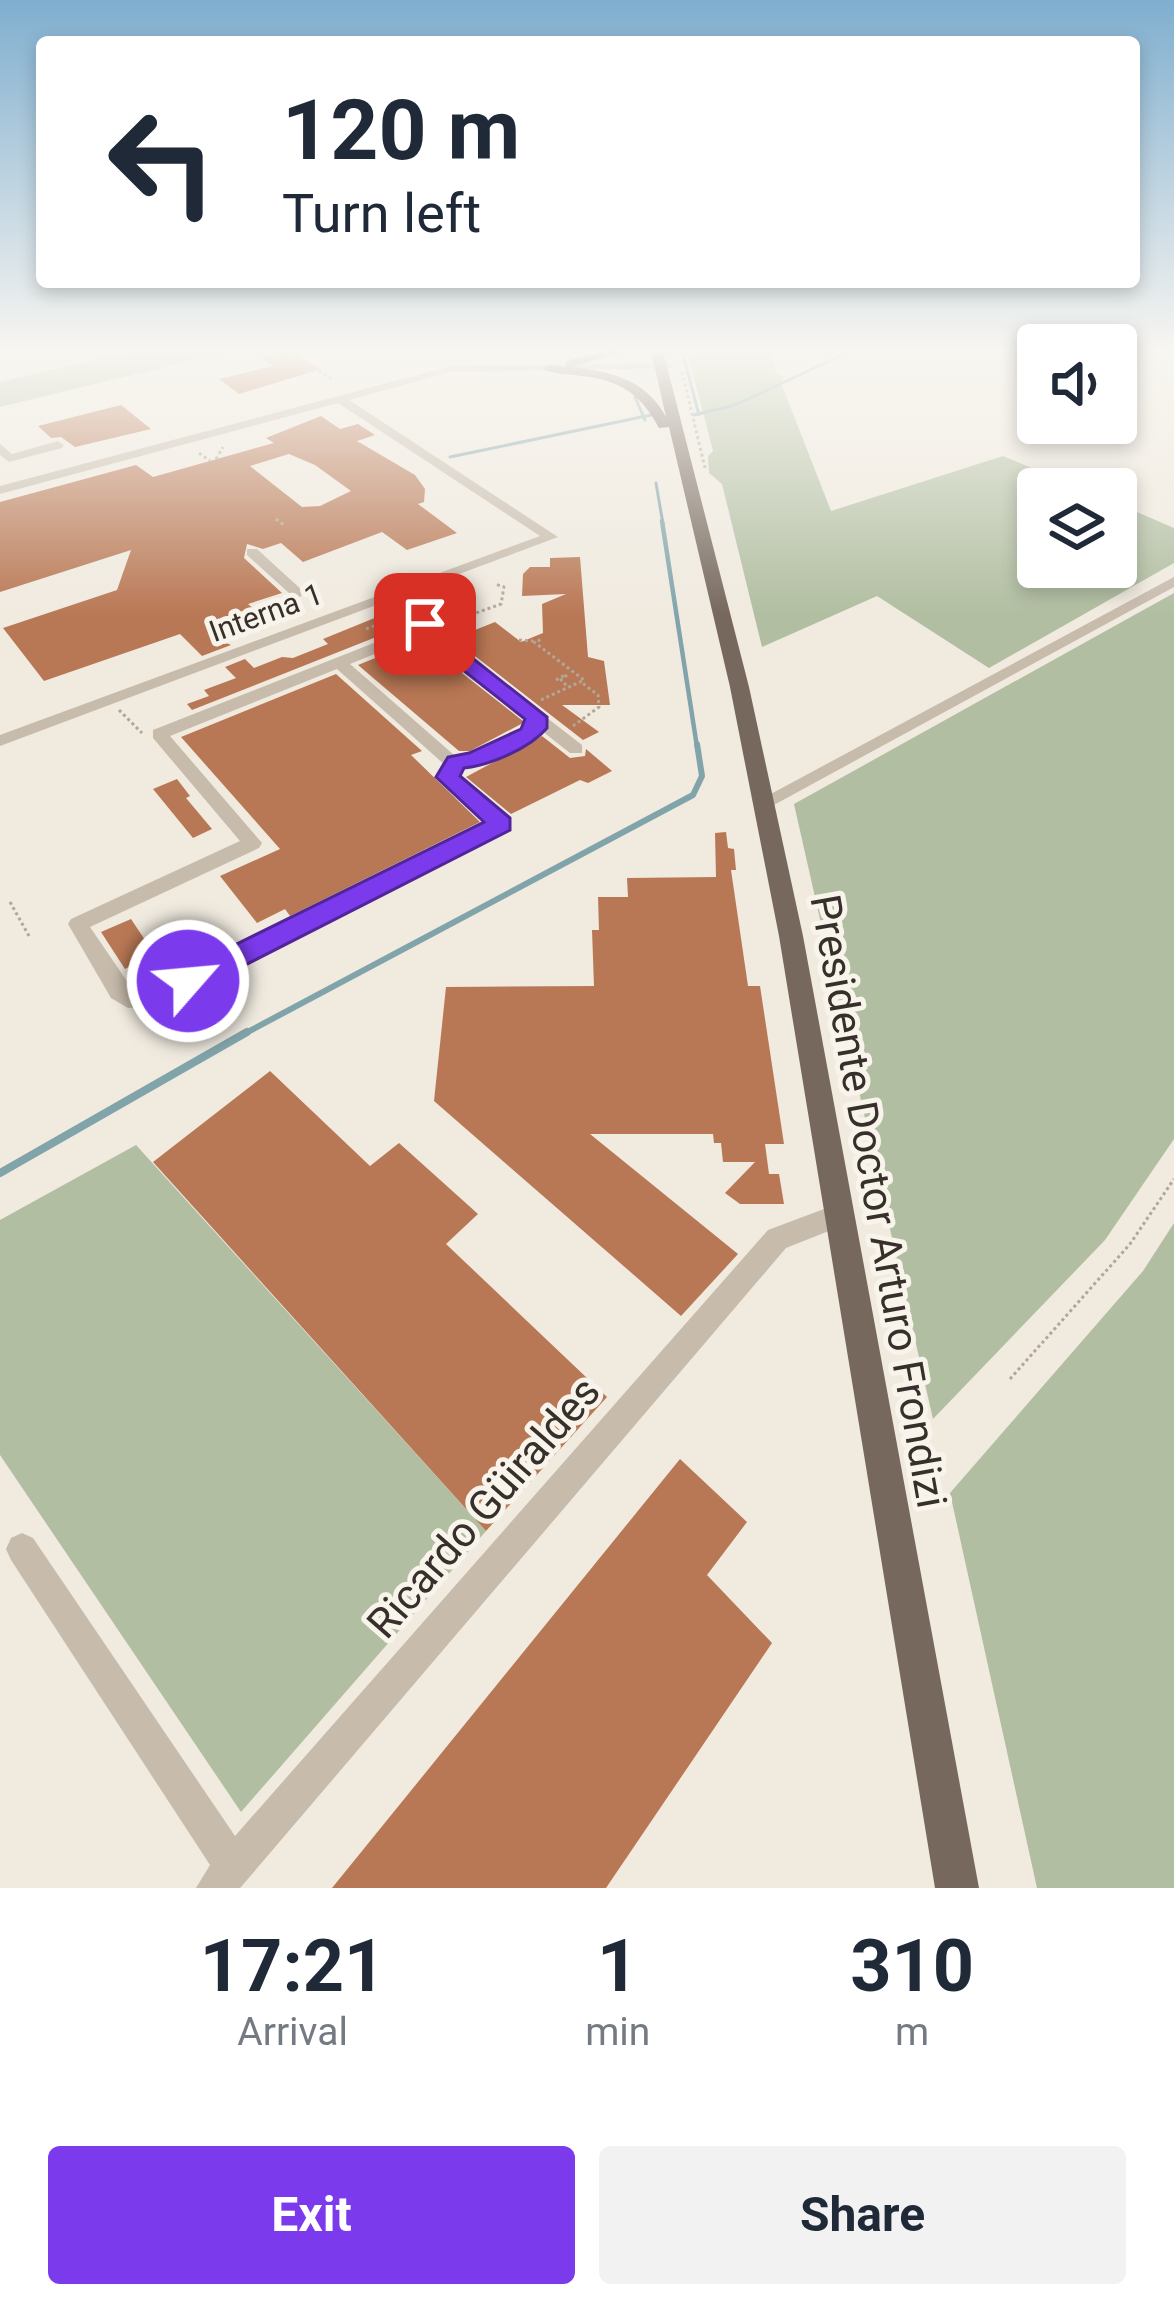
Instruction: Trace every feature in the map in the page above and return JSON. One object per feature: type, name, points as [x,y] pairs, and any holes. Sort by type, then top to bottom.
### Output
[{"type":"main road","points":[[670,439],[684,472]]},
{"type":"main road","name":"Presidente Doctor Arturo Frondizi","points":[[679,439],[684,472],[705,532]]},
{"type":"main road","name":"Presidente Doctor Arturo Frondizi","points":[[692,439],[705,532],[765,802],[957,1888]]},
{"type":"street","points":[[0,490],[187,439]]},
{"type":"street","name":"Interna 1","points":[[0,741],[551,537],[401,439]]},
{"type":"street","points":[[3,443],[9,458],[58,445]]},
{"type":"street","points":[[222,632],[283,610],[297,592],[252,552]]},
{"type":"street","points":[[765,802],[1174,580]]},
{"type":"street","points":[[456,762],[448,777],[501,824],[153,999],[128,999],[118,992],[78,924],[252,843],[159,734],[429,624],[576,748]]},
{"type":"street","points":[[339,662],[446,759],[456,762],[474,760],[529,734],[536,728],[535,710]]},
{"type":"street","name":"Ricardo Güiraldes","points":[[224,1877],[777,1239],[840,1215]]},
{"type":"street","points":[[22,1549],[224,1877]]},
{"type":"path","points":[[216,459],[224,446]]},
{"type":"path","points":[[199,453],[209,461]]},
{"type":"path","points":[[276,519],[284,525]]},
{"type":"path","points":[[429,624],[502,604],[504,586],[495,584]]},
{"type":"path","points":[[367,629],[408,613]]},
{"type":"path","points":[[453,621],[463,629]]},
{"type":"path","points":[[519,640],[543,639]]},
{"type":"path","points":[[534,642],[598,695],[599,707],[567,729]]},
{"type":"path","points":[[569,687],[561,680],[570,673]]},
{"type":"path","points":[[556,680],[570,673]]},
{"type":"path","points":[[535,710],[581,682]]},
{"type":"path","points":[[10,902],[29,936]]},
{"type":"path","points":[[1010,1378],[1130,1244],[1174,1179]]},
{"type":"green space","points":[[710,439],[803,439],[831,511],[1003,456],[1032,468],[1017,468],[1017,588],[1130,588],[989,668],[877,596],[762,647],[722,484],[709,473],[708,456],[713,451]]},
{"type":"green space","points":[[1137,512],[1174,528],[1174,563],[1137,584]]},
{"type":"green space","points":[[1174,593],[1174,1139],[1105,1240],[933,1419],[794,804]]},
{"type":"green space","points":[[136,1145],[486,1531],[241,1812],[0,1455],[0,1220]]},
{"type":"green space","points":[[1174,1223],[1174,1888],[1037,1888],[950,1493],[1143,1271]]},
{"type":"building","points":[[64,439],[108,439],[75,447]]},
{"type":"building","points":[[268,439],[363,439],[357,441],[415,475],[425,489],[424,502],[418,504],[457,533],[407,550],[382,532],[303,562],[281,543],[263,549],[247,544],[244,558],[282,593],[248,604],[255,610],[213,626],[214,638],[231,645],[202,656],[180,634],[44,681],[3,628],[117,590],[131,550],[0,592],[0,502],[136,465],[153,477],[274,443]],"holes":[[[289,454],[315,465],[351,491],[320,506],[302,507],[250,466]]]},
{"type":"building","points":[[580,557],[588,657],[604,661],[610,705],[562,705],[599,732],[583,740],[448,635],[467,624],[475,630],[495,622],[521,642],[543,633],[542,604],[566,594],[522,596],[523,574],[530,567],[550,567],[550,558]]},
{"type":"building","points":[[404,606],[417,617],[414,622],[192,710],[187,704],[209,696],[204,690],[236,678],[225,667],[245,659],[254,668],[282,657],[293,658],[328,644],[323,639]]},
{"type":"building","points":[[420,640],[523,723],[470,751],[459,751],[358,665]]},
{"type":"building","points":[[336,674],[422,751],[411,755],[480,822],[290,916],[285,909],[257,923],[220,876],[280,849],[181,737]]},
{"type":"building","points":[[542,736],[570,758],[585,756],[586,749],[612,771],[588,783],[580,780],[511,814],[466,777]]},
{"type":"building","points":[[177,779],[212,829],[193,838],[153,789]]},
{"type":"building","points":[[726,832],[728,848],[734,849],[736,870],[731,870],[748,986],[760,986],[784,1144],[765,1144],[769,1174],[779,1174],[784,1204],[740,1204],[725,1193],[755,1162],[723,1162],[721,1143],[714,1143],[713,1134],[590,1134],[738,1254],[681,1316],[434,1101],[446,987],[594,986],[592,930],[599,930],[598,897],[628,897],[627,878],[716,877],[715,833]]},
{"type":"building","points":[[131,919],[169,976],[149,986],[134,964],[125,969],[101,932]]},
{"type":"building","points":[[270,1071],[370,1166],[399,1143],[478,1214],[446,1244],[607,1397],[486,1531],[153,1162]]},
{"type":"building","points":[[680,1459],[747,1522],[707,1575],[772,1643],[606,1888],[332,1888]]},
{"type":"waterway","points":[[450,457],[536,439]]},
{"type":"waterway","points":[[656,483],[663,524]]},
{"type":"waterway","points":[[662,521],[697,747]]},
{"type":"waterway","points":[[242,1035],[693,795],[702,776],[697,744]]},
{"type":"waterway","points":[[0,1173],[247,1032]]},
{"type":"route","points":[[188,981],[501,824],[448,777],[456,762],[474,760],[529,734],[536,728],[536,717],[423,629],[425,624]]}]
